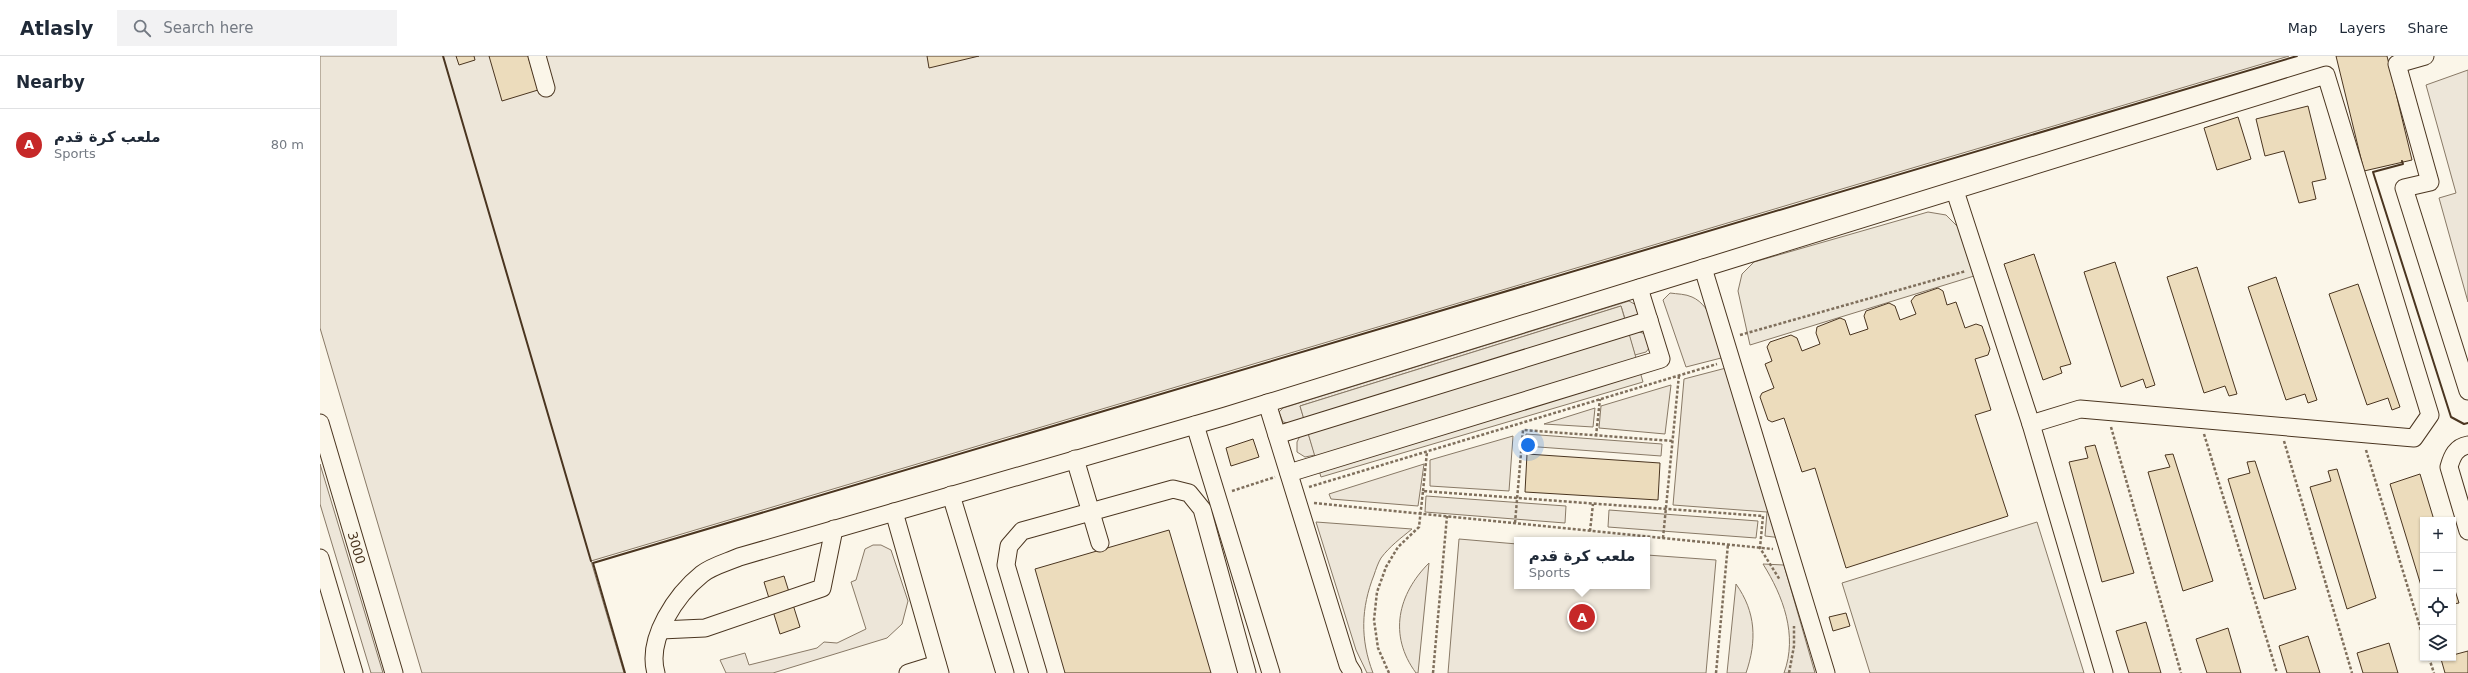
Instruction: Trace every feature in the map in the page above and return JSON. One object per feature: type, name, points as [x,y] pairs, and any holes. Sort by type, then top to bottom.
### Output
[{"type":"street","points":[[537,56],[546,88]]},
{"type":"street","points":[[2425,56],[2396,64],[2430,182],[2404,188],[2468,391]]},
{"type":"street","points":[[656,673],[656,642],[661,630],[683,592],[704,572],[739,557],[1267,403],[1703,268],[1955,192],[2326,75],[2430,415],[2414,438],[2080,409],[2031,424]]},
{"type":"street","points":[[1955,192],[2031,424],[2104,673]]},
{"type":"street","points":[[1703,268],[1826,673]]},
{"type":"street","points":[[1289,473],[1661,359],[1639,288]]},
{"type":"street","points":[[1277,435],[1649,320]]},
{"type":"street","points":[[1267,403],[1348,665],[1353,673]]},
{"type":"street","name":"3000","points":[[320,423],[394,673]]},
{"type":"street","points":[[1194,425],[1270,673]]},
{"type":"street","points":[[2468,445],[2456,451],[2451,458],[2449,467],[2468,531]]},
{"type":"street","points":[[1075,459],[1100,543]]},
{"type":"street","points":[[1038,673],[1006,565],[1009,546],[1022,531],[1173,488],[1189,493],[1202,509],[1248,673]]},
{"type":"street","points":[[951,495],[1005,673]]},
{"type":"street","points":[[894,512],[939,669],[908,673]]},
{"type":"street","points":[[661,630],[705,628],[822,588],[834,529]]},
{"type":"street","points":[[320,558],[354,673]]},
{"type":"path","points":[[1725,340],[1980,267]]},
{"type":"path","points":[[1296,496],[1427,452],[1731,360]]},
{"type":"path","points":[[1663,538],[1680,375]]},
{"type":"path","points":[[1596,436],[1600,399]]},
{"type":"path","points":[[2107,412],[2181,673]]},
{"type":"path","points":[[2200,419],[2277,673]]},
{"type":"path","points":[[1515,523],[1523,423]]},
{"type":"path","points":[[2280,426],[2352,673]]},
{"type":"path","points":[[1523,430],[1673,442]]},
{"type":"path","points":[[2361,433],[2420,627]]},
{"type":"path","points":[[1389,673],[1378,648],[1374,620],[1377,592],[1386,567],[1398,547],[1419,527],[1427,452]]},
{"type":"path","points":[[1216,495],[1289,473]]},
{"type":"path","points":[[1423,492],[1763,516],[1760,548],[1781,582]]},
{"type":"path","points":[[1296,496],[1421,514],[1789,550]]},
{"type":"path","points":[[1590,531],[1593,504]]},
{"type":"path","points":[[1433,673],[1447,516]]},
{"type":"path","points":[[1716,673],[1728,544]]},
{"type":"path","points":[[1789,673],[1794,646],[1794,621]]},
{"type":"path","points":[[2430,661],[2434,673]]},
{"type":"shaded area","points":[[320,56],[2289,56],[591,561],[624,673],[422,673],[320,328]]},
{"type":"shaded area","points":[[2468,70],[2468,302],[2439,198],[2456,193],[2426,85]]},
{"type":"shaded area","points":[[1928,212],[1946,215],[1960,229],[1974,276],[1750,345],[1738,291],[1742,274],[1754,262]]},
{"type":"shaded area","points":[[1670,293],[1690,296],[1699,301],[1710,315],[1714,323],[1725,357],[1686,367],[1663,300]]},
{"type":"shaded area","points":[[1629,301],[1638,306],[1639,315],[1626,322],[1621,306],[1300,406],[1304,419],[1288,423],[1283,422],[1279,412],[1283,408]]},
{"type":"shaded area","points":[[1621,306],[1643,382],[1321,477],[1300,406]]},
{"type":"shaded area","points":[[1637,331],[1648,335],[1650,347],[1646,352],[1635,355],[1629,335]]},
{"type":"shaded area","points":[[1726,368],[1782,538],[1765,536],[1767,512],[1673,505],[1684,379]]},
{"type":"shaded area","points":[[1671,385],[1665,434],[1599,428],[1601,406]]},
{"type":"shaded area","points":[[1595,408],[1593,427],[1544,424]]},
{"type":"shaded area","points":[[1308,433],[1315,455],[1305,457],[1297,452],[1297,442],[1300,436]]},
{"type":"shaded area","points":[[1526,434],[1662,444],[1661,456],[1525,446]]},
{"type":"shaded area","points":[[1513,436],[1509,491],[1430,486],[1430,460]]},
{"type":"shaded area","points":[[320,464],[383,673],[371,673],[320,504]]},
{"type":"shaded area","points":[[1424,464],[1418,506],[1331,499],[1329,494]]},
{"type":"shaded area","points":[[1426,496],[1566,506],[1565,523],[1425,512]]},
{"type":"shaded area","points":[[1609,510],[1758,521],[1756,538],[1608,527]]},
{"type":"shaded area","points":[[1316,522],[1412,529],[1392,546],[1381,558],[1370,587],[1365,612],[1364,636],[1373,673],[1367,673],[1356,650]]},
{"type":"shaded area","points":[[2037,522],[2084,673],[1870,673],[1842,583]]},
{"type":"shaded area","points":[[1459,539],[1514,544],[1514,589],[1650,589],[1650,555],[1716,560],[1706,673],[1448,673]]},
{"type":"shaded area","points":[[873,545],[881,545],[891,550],[908,601],[902,624],[887,638],[773,673],[726,673],[720,660],[745,653],[749,665],[817,648],[824,642],[837,643],[866,629],[851,582],[856,580],[865,549]]},
{"type":"shaded area","points":[[1429,563],[1418,673],[1416,673],[1407,659],[1402,644],[1400,615],[1410,588],[1418,575]]},
{"type":"shaded area","points":[[1763,564],[1784,565],[1815,673],[1784,673],[1788,659],[1789,630],[1777,589]]},
{"type":"shaded area","points":[[1736,584],[1748,605],[1753,627],[1752,650],[1746,673],[1727,673]]},
{"type":"building","points":[[456,56],[474,56],[475,60],[459,65]]},
{"type":"building","points":[[489,56],[528,56],[538,90],[502,101]]},
{"type":"building","points":[[927,56],[979,56],[929,68]]},
{"type":"building","points":[[2336,56],[2387,56],[2412,160],[2364,171]]},
{"type":"building","points":[[2308,106],[2326,179],[2312,182],[2316,199],[2299,203],[2284,151],[2265,156],[2256,119]]},
{"type":"building","points":[[2238,117],[2251,159],[2217,170],[2204,128]]},
{"type":"building","points":[[2034,254],[2071,364],[2060,367],[2062,373],[2043,380],[2004,264]]},
{"type":"building","points":[[2115,262],[2155,385],[2146,388],[2143,379],[2121,387],[2084,272]]},
{"type":"building","points":[[2197,267],[2237,394],[2229,396],[2225,386],[2204,393],[2167,277]]},
{"type":"building","points":[[2276,277],[2317,400],[2308,403],[2305,394],[2286,400],[2248,287]]},
{"type":"building","points":[[2358,284],[2400,407],[2392,410],[2388,398],[2367,405],[2329,294]]},
{"type":"building","points":[[1938,288],[1943,291],[1947,305],[1956,302],[1965,328],[1976,324],[1982,326],[1990,349],[1988,355],[1975,359],[1991,410],[1975,415],[2008,516],[1846,568],[1815,468],[1802,472],[1784,418],[1772,422],[1768,420],[1760,397],[1762,393],[1774,388],[1765,364],[1772,361],[1767,347],[1770,342],[1791,335],[1797,338],[1802,351],[1820,344],[1816,333],[1817,327],[1840,318],[1845,320],[1850,335],[1868,329],[1864,316],[1866,311],[1889,303],[1895,306],[1900,320],[1916,314],[1911,301],[1915,296]]},
{"type":"building","points":[[1253,439],[1259,457],[1231,466],[1226,448]]},
{"type":"building","points":[[2095,445],[2134,573],[2102,582],[2069,462],[2088,458],[2085,447]]},
{"type":"building","points":[[1527,454],[1660,463],[1658,500],[1525,492]]},
{"type":"building","points":[[2173,454],[2213,581],[2183,591],[2148,472],[2170,467],[2165,455]]},
{"type":"building","points":[[2255,461],[2296,589],[2264,599],[2228,479],[2250,473],[2247,462]]},
{"type":"building","points":[[2337,469],[2376,598],[2347,609],[2310,487],[2331,481],[2328,471]]},
{"type":"building","points":[[2420,474],[2433,517],[2420,517],[2420,582],[2390,484]]},
{"type":"building","points":[[1169,530],[1211,673],[1065,673],[1035,569]]},
{"type":"building","points":[[784,576],[800,627],[780,634],[764,582]]},
{"type":"building","points":[[2456,594],[2459,603],[2456,604]]},
{"type":"building","points":[[1846,613],[1850,626],[1833,631],[1829,617]]},
{"type":"building","points":[[2146,622],[2161,673],[2129,673],[2116,631]]},
{"type":"building","points":[[2228,628],[2241,673],[2207,673],[2196,639]]},
{"type":"building","points":[[2308,636],[2320,673],[2287,673],[2279,646]]},
{"type":"building","points":[[2389,643],[2398,673],[2363,673],[2357,653]]},
{"type":"building","points":[[2468,651],[2468,673],[2445,673],[2442,661],[2456,661],[2456,654]]},
{"type":"wall","points":[[443,56],[591,561]]},
{"type":"wall","points":[[625,673],[593,563],[2297,56]]},
{"type":"wall","points":[[2402,161],[2403,164],[2373,172],[2451,417],[2464,424],[2468,423]]},
{"type":"place","name":"ملعب كرة قدم","points":[[1582,617]]}]
